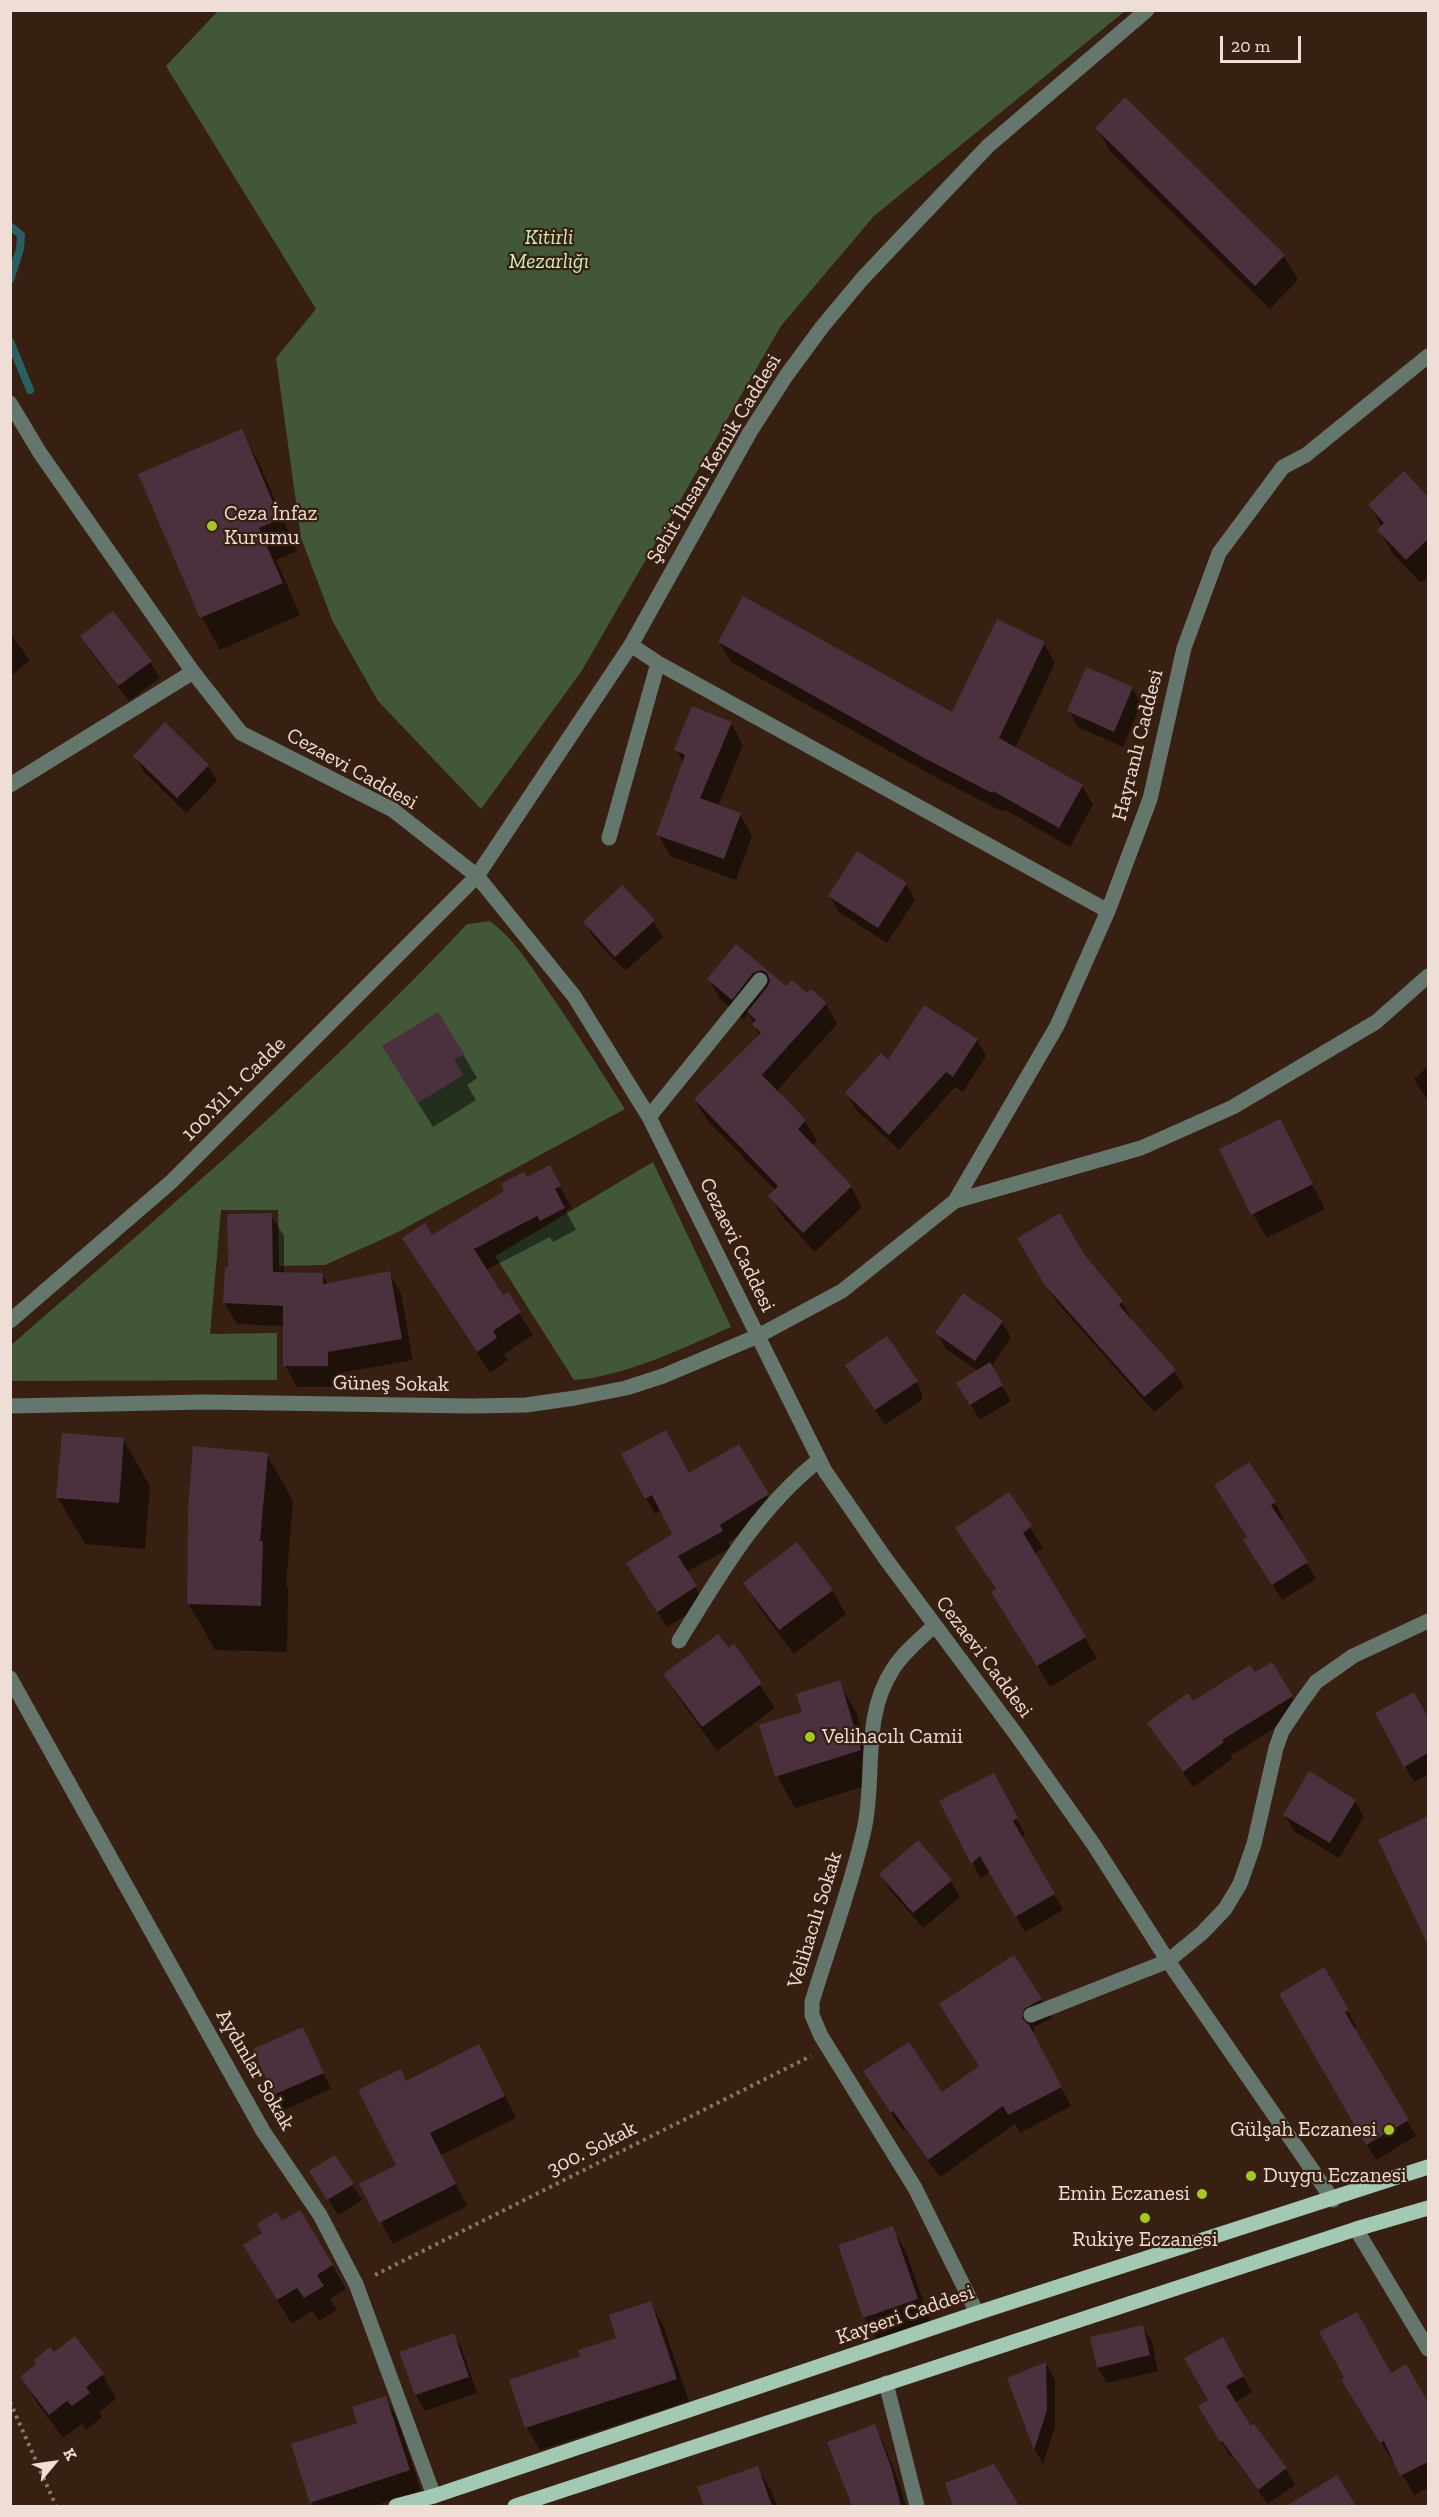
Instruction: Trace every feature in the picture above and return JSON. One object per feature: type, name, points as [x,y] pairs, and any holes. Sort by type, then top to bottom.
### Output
[{"type":"main road","name":"Kayseri Caddesi","points":[[396,2506],[434,2496],[977,2313],[1333,2200],[1428,2167]]},
{"type":"main road","points":[[515,2506],[1356,2229],[1428,2208]]},
{"type":"street","name":"Şehit İhsan Kemik Caddesi","points":[[477,876],[631,645],[750,432],[786,376],[822,327],[884,255],[988,146],[1147,10]]},
{"type":"street","name":"Hayranlı Caddesi","points":[[955,1201],[1057,1026],[1108,911],[1150,799],[1184,648],[1220,553],[1283,467],[1306,455],[1428,356]]},
{"type":"street","name":"Cezaevi Caddesi","points":[[10,403],[40,453],[193,672],[241,733],[393,810],[477,876],[574,996],[649,1117],[819,1460],[934,1626],[1015,1733],[1088,1836],[1168,1961],[1333,2200]]},
{"type":"street","points":[[631,645],[658,663],[1108,911]]},
{"type":"street","points":[[609,838],[658,663]]},
{"type":"street","points":[[10,785],[193,672]]},
{"type":"street","name":"100.Yıl 1. Cadde","points":[[10,1321],[171,1182],[477,876]]},
{"type":"street","points":[[955,1201],[1141,1148],[1233,1107],[1376,1022],[1428,976]]},
{"type":"street","points":[[649,1117],[760,980]]},
{"type":"street","name":"Güneş Sokak","points":[[10,1406],[205,1402],[526,1405],[626,1388],[663,1376],[758,1336],[842,1291],[955,1201]]},
{"type":"street","points":[[679,1641],[744,1538],[795,1479],[819,1460]]},
{"type":"street","points":[[1031,2015],[1168,1961],[1202,1933],[1218,1917],[1240,1884],[1254,1844],[1282,1731],[1316,1682],[1353,1656],[1428,1621]]},
{"type":"street","name":"Velihacılı Sokak","points":[[934,1626],[893,1668],[878,1703],[871,1742],[870,1780],[864,1829],[812,2002],[812,2015],[827,2048],[915,2188],[977,2313]]},
{"type":"street","name":"Aydınlar Sokak","points":[[10,1678],[263,2131],[320,2215],[356,2284],[434,2496]]},
{"type":"street","points":[[1356,2229],[1428,2349]]},
{"type":"street","points":[[886,2383],[917,2506]]},
{"type":"path","name":"300. Sokak","points":[[371,2277],[827,2048]]},
{"type":"path","points":[[10,2402],[56,2506]]},
{"type":"green space","name":"Kitirli Mezarlığı","points":[[218,11],[1125,11],[874,216],[781,326],[581,672],[481,809],[378,701],[333,622],[301,538],[276,358],[316,309],[166,66]]},
{"type":"green space","points":[[490,921],[507,936],[528,961],[625,1109],[396,1233],[325,1265],[279,1266],[278,1210],[221,1210],[210,1334],[277,1333],[277,1380],[11,1381],[10,1346],[244,1141],[358,1035],[467,924]]},
{"type":"green space","points":[[653,1162],[731,1327],[633,1367],[593,1378],[574,1380],[495,1256]]},
{"type":"building","points":[[1125,97],[1285,255],[1255,286],[1095,128]]},
{"type":"building","name":"Ceza İnfaz Kurumu","points":[[242,429],[280,519],[259,528],[283,583],[200,618],[138,474]]},
{"type":"building","points":[[1404,471],[1428,497],[1428,539],[1406,560],[1377,530],[1384,523],[1368,505]]},
{"type":"building","points":[[743,596],[952,712],[997,619],[1045,642],[999,738],[1083,785],[1059,828],[993,791],[992,793],[924,758],[718,642]]},
{"type":"building","points":[[113,611],[152,661],[118,686],[80,636]]},
{"type":"building","points":[[1086,667],[1133,687],[1114,732],[1067,711]]},
{"type":"building","points":[[692,706],[732,722],[700,798],[741,813],[724,859],[656,835],[685,755],[674,750]]},
{"type":"building","points":[[165,722],[209,765],[177,798],[133,756]]},
{"type":"building","points":[[857,851],[907,883],[878,928],[828,896]]},
{"type":"building","points":[[622,885],[655,920],[615,957],[583,922]]},
{"type":"building","points":[[736,944],[786,986],[792,980],[807,993],[811,989],[827,1003],[762,1075],[806,1120],[798,1129],[852,1186],[803,1233],[768,1196],[778,1186],[694,1099],[761,1033],[752,1024],[756,1020],[747,1012],[768,986],[770,981],[767,973],[761,970],[753,973],[732,1000],[707,979]]},
{"type":"building","points":[[924,1005],[978,1039],[953,1077],[946,1072],[889,1135],[845,1093],[881,1053],[888,1060]]},
{"type":"building","points":[[438,1012],[464,1054],[454,1060],[463,1075],[418,1103],[382,1046]]},
{"type":"building","points":[[1280,1119],[1313,1184],[1251,1215],[1219,1149]]},
{"type":"building","points":[[550,1165],[561,1186],[555,1189],[565,1208],[540,1221],[537,1216],[474,1249],[503,1295],[508,1292],[521,1312],[493,1331],[497,1338],[477,1352],[402,1238],[425,1223],[432,1235],[504,1191],[501,1184],[524,1172],[527,1177]]},
{"type":"building","points":[[272,1213],[273,1272],[323,1273],[323,1284],[390,1271],[402,1339],[328,1352],[328,1366],[283,1366],[283,1306],[223,1303],[225,1267],[228,1267],[227,1214]]},
{"type":"building","points":[[1060,1213],[1084,1254],[1123,1301],[1119,1305],[1176,1370],[1144,1397],[1044,1284],[1017,1238]]},
{"type":"building","points":[[963,1293],[1003,1321],[975,1361],[935,1333]]},
{"type":"building","points":[[887,1336],[918,1381],[875,1410],[845,1365]]},
{"type":"building","points":[[990,1362],[1003,1385],[970,1405],[956,1383]]},
{"type":"building","points":[[666,1430],[689,1473],[739,1444],[769,1494],[720,1525],[723,1531],[678,1556],[697,1586],[657,1612],[626,1563],[672,1534],[652,1495],[645,1499],[621,1454]]},
{"type":"building","points":[[62,1433],[124,1438],[119,1503],[56,1498]]},
{"type":"building","points":[[193,1446],[268,1453],[260,1541],[263,1541],[261,1606],[187,1604],[188,1510]]},
{"type":"building","points":[[1249,1462],[1276,1502],[1271,1505],[1308,1562],[1272,1585],[1243,1540],[1247,1537],[1214,1485]]},
{"type":"building","points":[[1009,1492],[1032,1526],[1023,1533],[1086,1637],[1037,1666],[991,1592],[996,1589],[955,1528]]},
{"type":"building","points":[[797,1542],[833,1590],[779,1630],[743,1583]]},
{"type":"building","points":[[718,1634],[729,1648],[734,1644],[762,1683],[702,1727],[663,1674]]},
{"type":"building","points":[[1272,1662],[1293,1696],[1222,1740],[1224,1742],[1183,1772],[1147,1723],[1188,1693],[1193,1701],[1250,1665],[1255,1672]]},
{"type":"building","name":"Velihacılı Camii","points":[[840,1680],[861,1750],[775,1777],[759,1725],[802,1712],[796,1694]]},
{"type":"building","points":[[1414,1692],[1428,1718],[1428,1753],[1404,1767],[1375,1713]]},
{"type":"building","points":[[1309,1771],[1356,1800],[1330,1843],[1283,1815]]},
{"type":"building","points":[[994,1773],[1018,1818],[1013,1821],[1055,1894],[1015,1917],[980,1856],[971,1864],[939,1801]]},
{"type":"building","points":[[1428,1816],[1428,1945],[1378,1840]]},
{"type":"building","points":[[918,1840],[952,1880],[913,1913],[879,1874]]},
{"type":"building","points":[[1014,1955],[1042,1999],[1024,2009],[1022,2018],[1029,2025],[1062,2087],[1008,2115],[1003,2106],[928,2160],[893,2111],[891,2113],[863,2071],[909,2042],[942,2092],[979,2066],[939,2004]]},
{"type":"building","points":[[1324,1967],[1349,2010],[1345,2012],[1409,2120],[1366,2145],[1279,1994]]},
{"type":"building","points":[[303,2027],[324,2073],[273,2095],[253,2049]]},
{"type":"building","points":[[479,2044],[505,2096],[430,2133],[456,2184],[379,2223],[359,2184],[396,2165],[358,2090],[401,2069],[406,2081]]},
{"type":"building","points":[[335,2155],[354,2184],[327,2200],[309,2171]]},
{"type":"building","points":[[300,2210],[333,2265],[317,2275],[324,2286],[304,2298],[297,2288],[277,2300],[243,2245],[262,2233],[257,2224],[276,2212],[282,2221]]},
{"type":"building","points":[[893,2226],[918,2299],[863,2318],[838,2245]]},
{"type":"building","points":[[651,2301],[677,2379],[525,2428],[509,2380],[580,2356],[578,2350],[616,2338],[609,2315]]},
{"type":"building","points":[[1357,2312],[1391,2373],[1406,2364],[1428,2402],[1428,2462],[1400,2476],[1384,2441],[1380,2443],[1342,2381],[1344,2377],[1319,2332]]},
{"type":"building","points":[[1143,2325],[1150,2355],[1097,2368],[1090,2337]]},
{"type":"building","points":[[454,2333],[469,2377],[415,2395],[399,2352]]},
{"type":"building","points":[[75,2336],[104,2374],[86,2387],[90,2393],[72,2406],[67,2401],[49,2415],[20,2377],[36,2364],[34,2360],[50,2347],[54,2352]]},
{"type":"building","points":[[1223,2337],[1244,2376],[1226,2386],[1251,2426],[1254,2424],[1287,2468],[1258,2490],[1222,2441],[1220,2442],[1198,2406],[1208,2400],[1184,2358]]},
{"type":"building","points":[[1046,2362],[1047,2410],[1034,2450],[1007,2378]]},
{"type":"building","points":[[386,2396],[410,2470],[310,2503],[291,2444],[357,2423],[352,2407]]},
{"type":"building","points":[[875,2424],[891,2467],[901,2506],[852,2506],[827,2442]]},
{"type":"building","points":[[994,2464],[1019,2506],[953,2506],[945,2483]]},
{"type":"building","points":[[758,2466],[772,2506],[704,2506],[697,2487]]},
{"type":"building","points":[[1337,2475],[1356,2506],[1286,2506]]},
{"type":"waterway","points":[[10,226],[21,235],[20,249],[10,280]]},
{"type":"waterway","points":[[10,341],[30,390]]},
{"type":"place","name":"Ceza İnfaz Kurumu","points":[[212,526]]},
{"type":"place","name":"Velihacılı Camii","points":[[810,1737]]},
{"type":"place","name":"Gülşah Eczanesi","points":[[1389,2130]]},
{"type":"place","name":"Duygu Eczanesi","points":[[1251,2176]]},
{"type":"place","name":"Emin Eczanesi","points":[[1202,2194]]},
{"type":"place","name":"Rukiye Eczanesi","points":[[1145,2218]]}]
